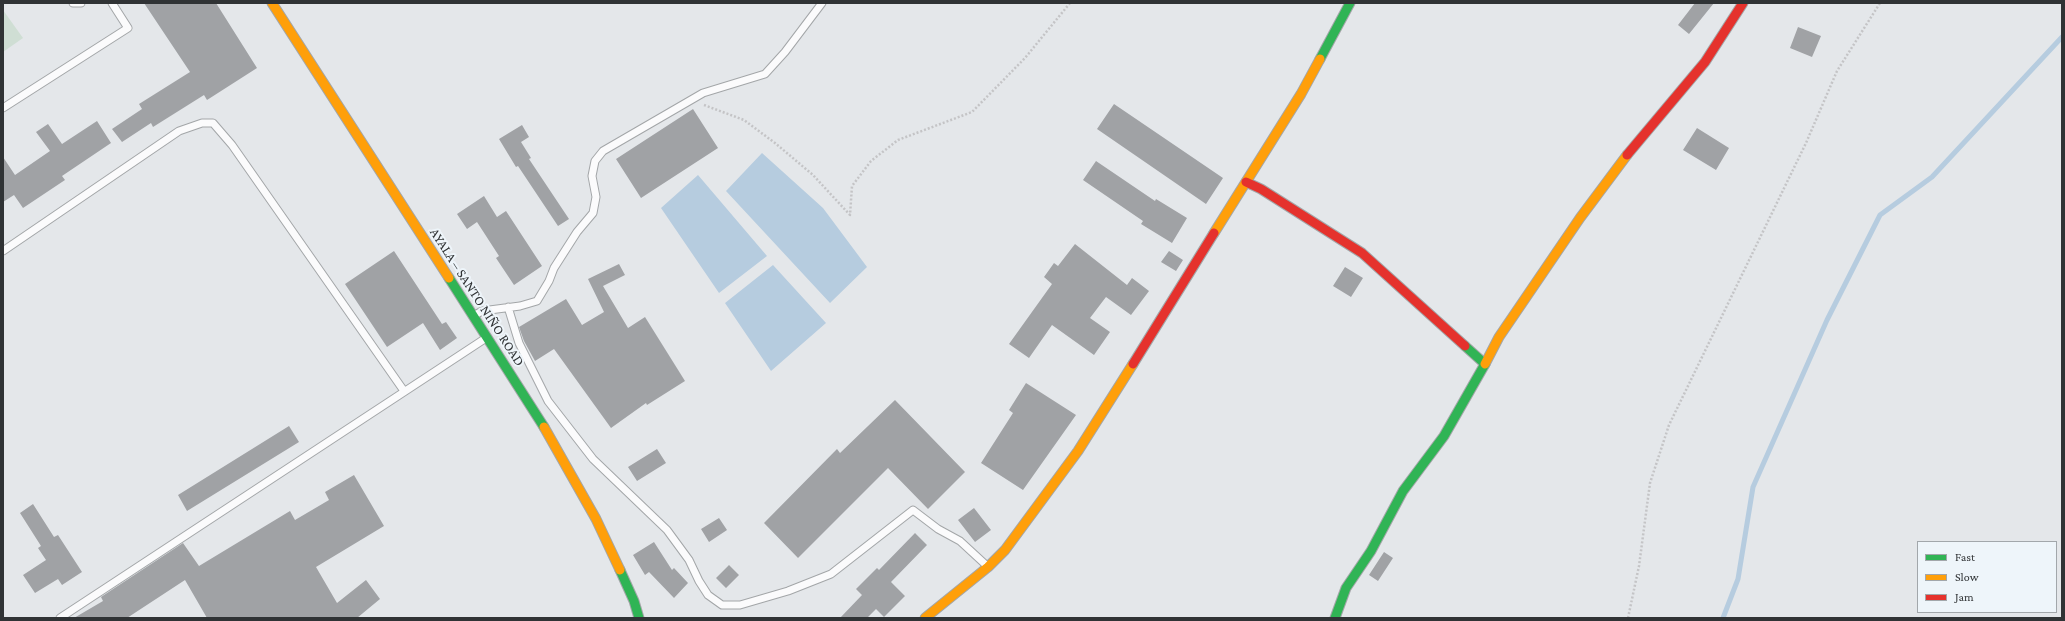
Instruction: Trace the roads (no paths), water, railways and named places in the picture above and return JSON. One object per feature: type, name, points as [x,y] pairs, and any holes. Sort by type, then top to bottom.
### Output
[{"type":"street","name":"AYALA – SANTO NIÑO ROAD","points":[[272,3],[551,437],[596,519],[634,600],[639,618]]},
{"type":"street","points":[[925,618],[988,567],[1006,550],[1078,452],[1301,94],[1350,3]]},
{"type":"street","points":[[1335,618],[1346,588],[1371,551],[1403,491],[1444,436],[1499,337],[1580,218],[1639,139],[1705,62],[1743,3]]},
{"type":"street","points":[[1246,182],[1261,189],[1362,253],[1485,364]]},
{"type":"lane","points":[[73,3],[81,3]]},
{"type":"lane","points":[[3,108],[128,28],[112,3]]},
{"type":"lane","points":[[473,316],[482,311],[520,306],[536,301],[549,282],[554,268],[577,232],[593,213],[596,197],[592,176],[595,161],[602,151],[703,93],[765,74],[785,52],[822,3]]},
{"type":"lane","points":[[3,251],[179,131],[202,123],[213,123],[232,145],[404,391]]},
{"type":"lane","points":[[508,307],[519,343],[552,407],[593,460],[667,530],[689,560],[699,581],[708,595],[722,605],[747,603],[788,591],[831,574],[913,510],[938,529],[960,541],[988,567]]},
{"type":"lane","points":[[60,618],[486,338]]},
{"type":"water","points":[[762,153],[823,208],[867,267],[830,303],[726,191]]},
{"type":"water","points":[[698,175],[767,256],[719,293],[661,208]]},
{"type":"water","points":[[773,265],[826,323],[771,371],[725,303]]},
{"type":"waterway","points":[[1723,618],[1738,579],[1753,487],[1827,320],[1880,215],[1932,177],[2062,37]]}]
